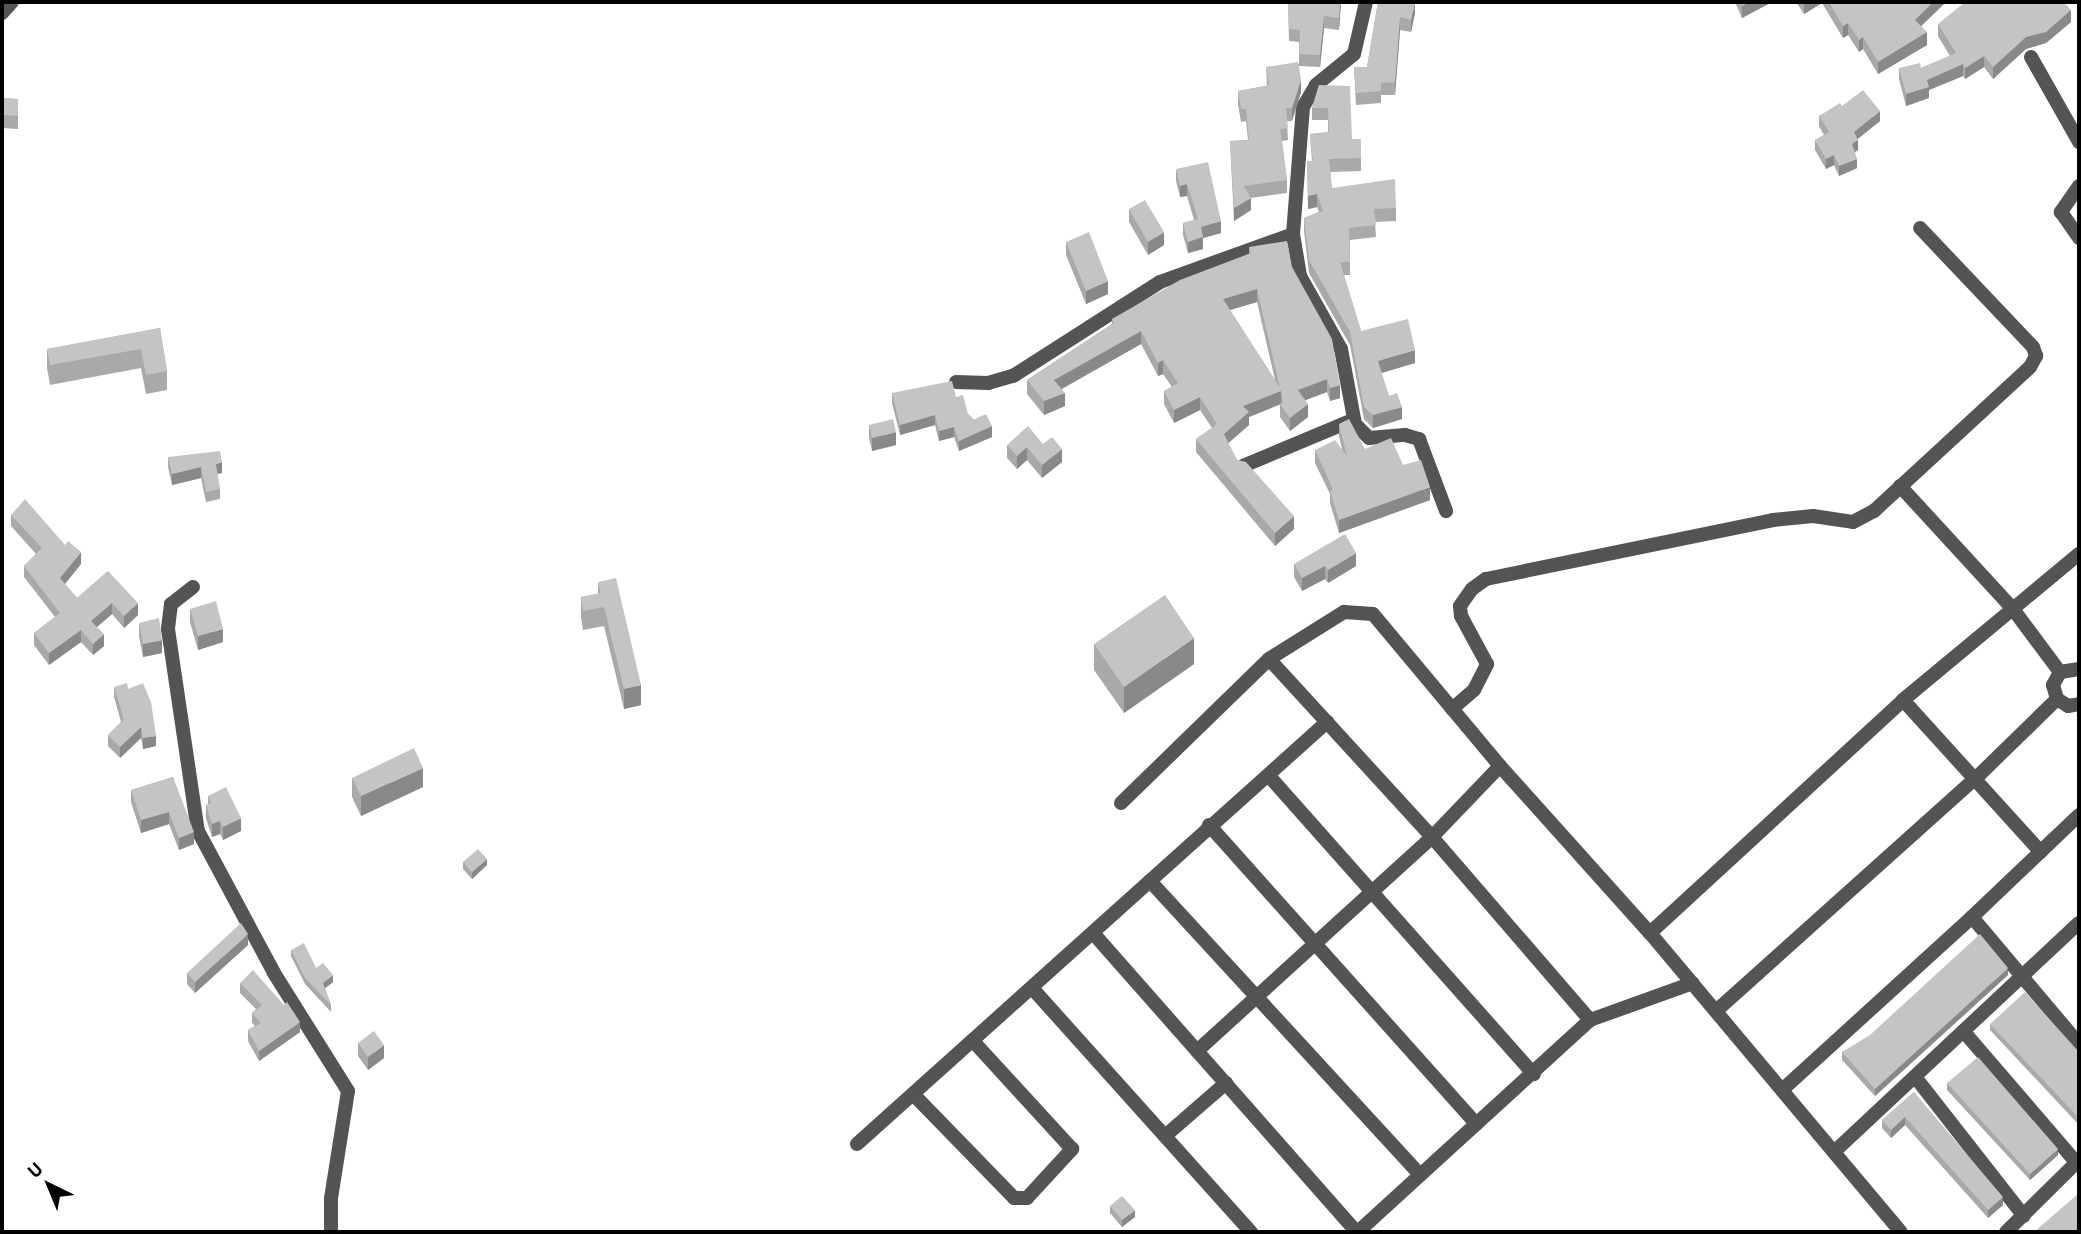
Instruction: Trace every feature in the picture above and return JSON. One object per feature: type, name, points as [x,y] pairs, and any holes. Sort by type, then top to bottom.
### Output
[{"type":"street","points":[[2,13],[12,2]]},
{"type":"street","points":[[1366,2],[1354,54],[1317,85],[1303,107],[1293,234],[1300,276],[1341,349],[1353,420],[1370,438],[1405,435],[1419,439],[1446,510]]},
{"type":"street","points":[[2031,57],[2079,142]]},
{"type":"street","points":[[2079,186],[2061,212],[2079,238]]},
{"type":"street","points":[[1452,709],[1474,690],[1487,664],[1461,616],[1460,606],[1472,589],[1486,579],[1773,520],[1813,516],[1853,522],[1874,511],[2030,367],[2036,356],[2033,347],[1920,228]]},
{"type":"street","points":[[956,382],[988,383],[1013,376],[1160,282],[1293,234]]},
{"type":"street","points":[[1243,466],[1353,420]]},
{"type":"street","points":[[1900,486],[2013,609],[2060,672]]},
{"type":"street","points":[[1650,933],[1903,700],[2079,554]]},
{"type":"street","points":[[193,587],[172,604],[168,629],[198,831],[274,973],[348,1091],[331,1198],[331,1232]]},
{"type":"street","points":[[1121,803],[1269,659],[1344,612],[1360,610],[1373,614],[1500,766],[1693,983],[1900,1232]]},
{"type":"street","points":[[1269,659],[1432,836],[1591,1020]]},
{"type":"street","points":[[2060,672],[2079,669]]},
{"type":"street","points":[[2060,672],[2053,685],[2057,699],[2068,706],[2079,704]]},
{"type":"street","points":[[1716,1011],[1975,779],[2057,699]]},
{"type":"street","points":[[1903,700],[2041,852]]},
{"type":"street","points":[[857,1144],[1093,933],[1209,825],[1269,776],[1327,722]]},
{"type":"street","points":[[1197,1051],[1255,995],[1432,836],[1500,766]]},
{"type":"street","points":[[1269,776],[1534,1074]]},
{"type":"street","points":[[1782,1090],[1972,917],[2079,815]]},
{"type":"street","points":[[1209,825],[1476,1124]]},
{"type":"street","points":[[1150,881],[1420,1175]]},
{"type":"street","points":[[1972,917],[2079,1044]]},
{"type":"street","points":[[1834,1152],[1965,1033],[2021,975],[2079,923]]},
{"type":"street","points":[[1093,933],[1358,1232],[1591,1020],[1693,983]]},
{"type":"street","points":[[1032,988],[1251,1232]]},
{"type":"street","points":[[1965,1033],[2078,1161],[2006,1232]]},
{"type":"street","points":[[913,1094],[1014,1198],[1027,1198],[1072,1149],[973,1041]]},
{"type":"street","points":[[1916,1078],[2024,1216]]},
{"type":"street","points":[[1165,1136],[1226,1083]]},
{"type":"building","points":[[1288,2],[1340,2],[1339,18],[1324,16],[1320,55],[1299,54],[1300,30],[1289,29]]},
{"type":"building","points":[[1378,2],[1415,2],[1411,20],[1400,17],[1395,82],[1381,83],[1381,91],[1356,93],[1354,67],[1367,67]]},
{"type":"building","points":[[1829,2],[1933,2],[1915,20],[1927,32],[1878,62],[1863,37],[1859,40],[1848,23],[1843,26]]},
{"type":"building","points":[[1965,2],[2064,2],[2071,10],[2046,32],[2026,37],[1993,67],[1984,56],[1965,68],[1963,64],[1927,80],[1929,87],[1906,94],[1899,68],[1920,63],[1921,68],[1956,53],[1938,24]]},
{"type":"building","points":[[1298,62],[1301,80],[1292,108],[1286,108],[1288,128],[1280,129],[1287,180],[1244,186],[1251,198],[1234,208],[1230,141],[1249,140],[1246,109],[1241,109],[1238,91],[1269,85],[1266,67]]},
{"type":"building","points":[[1319,85],[1350,86],[1352,139],[1361,139],[1361,158],[1329,159],[1332,188],[1395,179],[1396,208],[1374,209],[1376,225],[1349,228],[1350,262],[1340,262],[1361,331],[1408,319],[1415,350],[1378,361],[1389,396],[1397,393],[1402,407],[1373,415],[1364,407],[1350,332],[1309,260],[1304,218],[1323,211],[1317,194],[1308,196],[1307,161],[1313,161],[1310,134],[1329,132],[1328,108],[1312,108]]},
{"type":"building","points":[[1863,90],[1880,111],[1854,132],[1858,140],[1852,144],[1857,159],[1839,166],[1834,155],[1826,159],[1815,140],[1829,132],[1819,116],[1840,103],[1842,106]]},
{"type":"building","points":[[2,98],[18,99],[18,116],[2,115]]},
{"type":"building","points":[[1208,162],[1221,221],[1201,227],[1203,237],[1188,242],[1183,223],[1198,219],[1187,184],[1180,186],[1176,169]]},
{"type":"building","points":[[1145,200],[1164,232],[1148,242],[1129,209]]},
{"type":"building","points":[[1089,232],[1108,281],[1086,291],[1066,242]]},
{"type":"building","points":[[1287,241],[1292,267],[1332,339],[1340,385],[1330,388],[1327,379],[1298,390],[1308,404],[1290,418],[1280,404],[1283,402],[1281,391],[1243,406],[1249,412],[1224,434],[1237,460],[1246,462],[1294,516],[1275,533],[1196,439],[1217,424],[1200,397],[1174,410],[1164,391],[1178,383],[1163,360],[1158,363],[1141,331],[1054,380],[1065,393],[1044,401],[1027,380],[1114,323],[1112,319],[1180,280],[1251,253],[1249,247]],"holes":[[[1257,289],[1280,388],[1223,299]]]},
{"type":"building","points":[[160,328],[167,371],[146,375],[141,349],[50,365],[47,349]]},
{"type":"building","points":[[952,381],[956,397],[963,395],[968,414],[973,420],[986,414],[992,426],[959,441],[954,427],[939,431],[935,415],[900,425],[892,393]]},
{"type":"building","points":[[893,419],[896,432],[872,438],[869,425]]},
{"type":"building","points":[[1349,419],[1365,449],[1391,438],[1403,465],[1421,460],[1430,487],[1339,520],[1330,491],[1333,489],[1315,450],[1335,440],[1347,456],[1339,424]]},
{"type":"building","points":[[1028,426],[1043,444],[1052,437],[1062,449],[1042,465],[1027,447],[1017,456],[1007,445]]},
{"type":"building","points":[[220,451],[222,462],[216,464],[220,489],[206,492],[201,467],[172,474],[168,457]]},
{"type":"building","points":[[25,499],[65,545],[68,541],[81,552],[60,578],[77,598],[108,571],[138,603],[124,616],[112,603],[91,621],[104,634],[93,644],[81,630],[49,653],[34,633],[60,613],[24,566],[42,548],[11,515]]},
{"type":"building","points":[[1345,534],[1356,553],[1328,570],[1325,566],[1302,578],[1294,564]]},
{"type":"building","points":[[616,578],[641,685],[624,689],[604,607],[583,611],[581,597],[601,593],[598,582]]},
{"type":"building","points":[[1165,595],[1194,638],[1124,687],[1094,644]]},
{"type":"building","points":[[216,601],[223,629],[198,636],[190,609]]},
{"type":"building","points":[[159,618],[162,640],[143,644],[139,623]]},
{"type":"building","points":[[127,683],[128,689],[143,683],[151,702],[156,736],[143,738],[141,727],[120,747],[108,735],[124,720],[114,687]]},
{"type":"building","points":[[414,748],[423,768],[361,796],[352,778]]},
{"type":"building","points":[[173,777],[194,832],[179,838],[169,812],[141,820],[131,790]]},
{"type":"building","points":[[226,787],[241,818],[223,827],[220,821],[212,824],[206,805],[211,803],[208,796]]},
{"type":"building","points":[[478,849],[487,859],[472,872],[463,862]]},
{"type":"building","points":[[241,923],[248,934],[195,982],[187,973]]},
{"type":"building","points":[[1980,934],[2008,968],[1875,1089],[1842,1052],[1870,1035]]},
{"type":"building","points":[[304,943],[316,968],[323,963],[333,975],[323,983],[331,1005],[305,978],[291,950]]},
{"type":"building","points":[[253,970],[284,1005],[287,1002],[300,1022],[259,1051],[248,1030],[261,1023],[252,1013],[262,1005],[240,983]]},
{"type":"building","points":[[2025,992],[2079,1052],[2079,1118],[1990,1024]]},
{"type":"building","points":[[374,1031],[384,1045],[368,1057],[358,1043]]},
{"type":"building","points":[[1978,1057],[2058,1149],[2030,1174],[1947,1083]]},
{"type":"building","points":[[1914,1092],[2003,1197],[1988,1210],[1905,1117],[1891,1130],[1882,1120]]},
{"type":"building","points":[[2079,1193],[2079,1232],[2034,1232]]},
{"type":"building","points":[[1122,1196],[1135,1210],[1122,1220],[1110,1206]]}]
